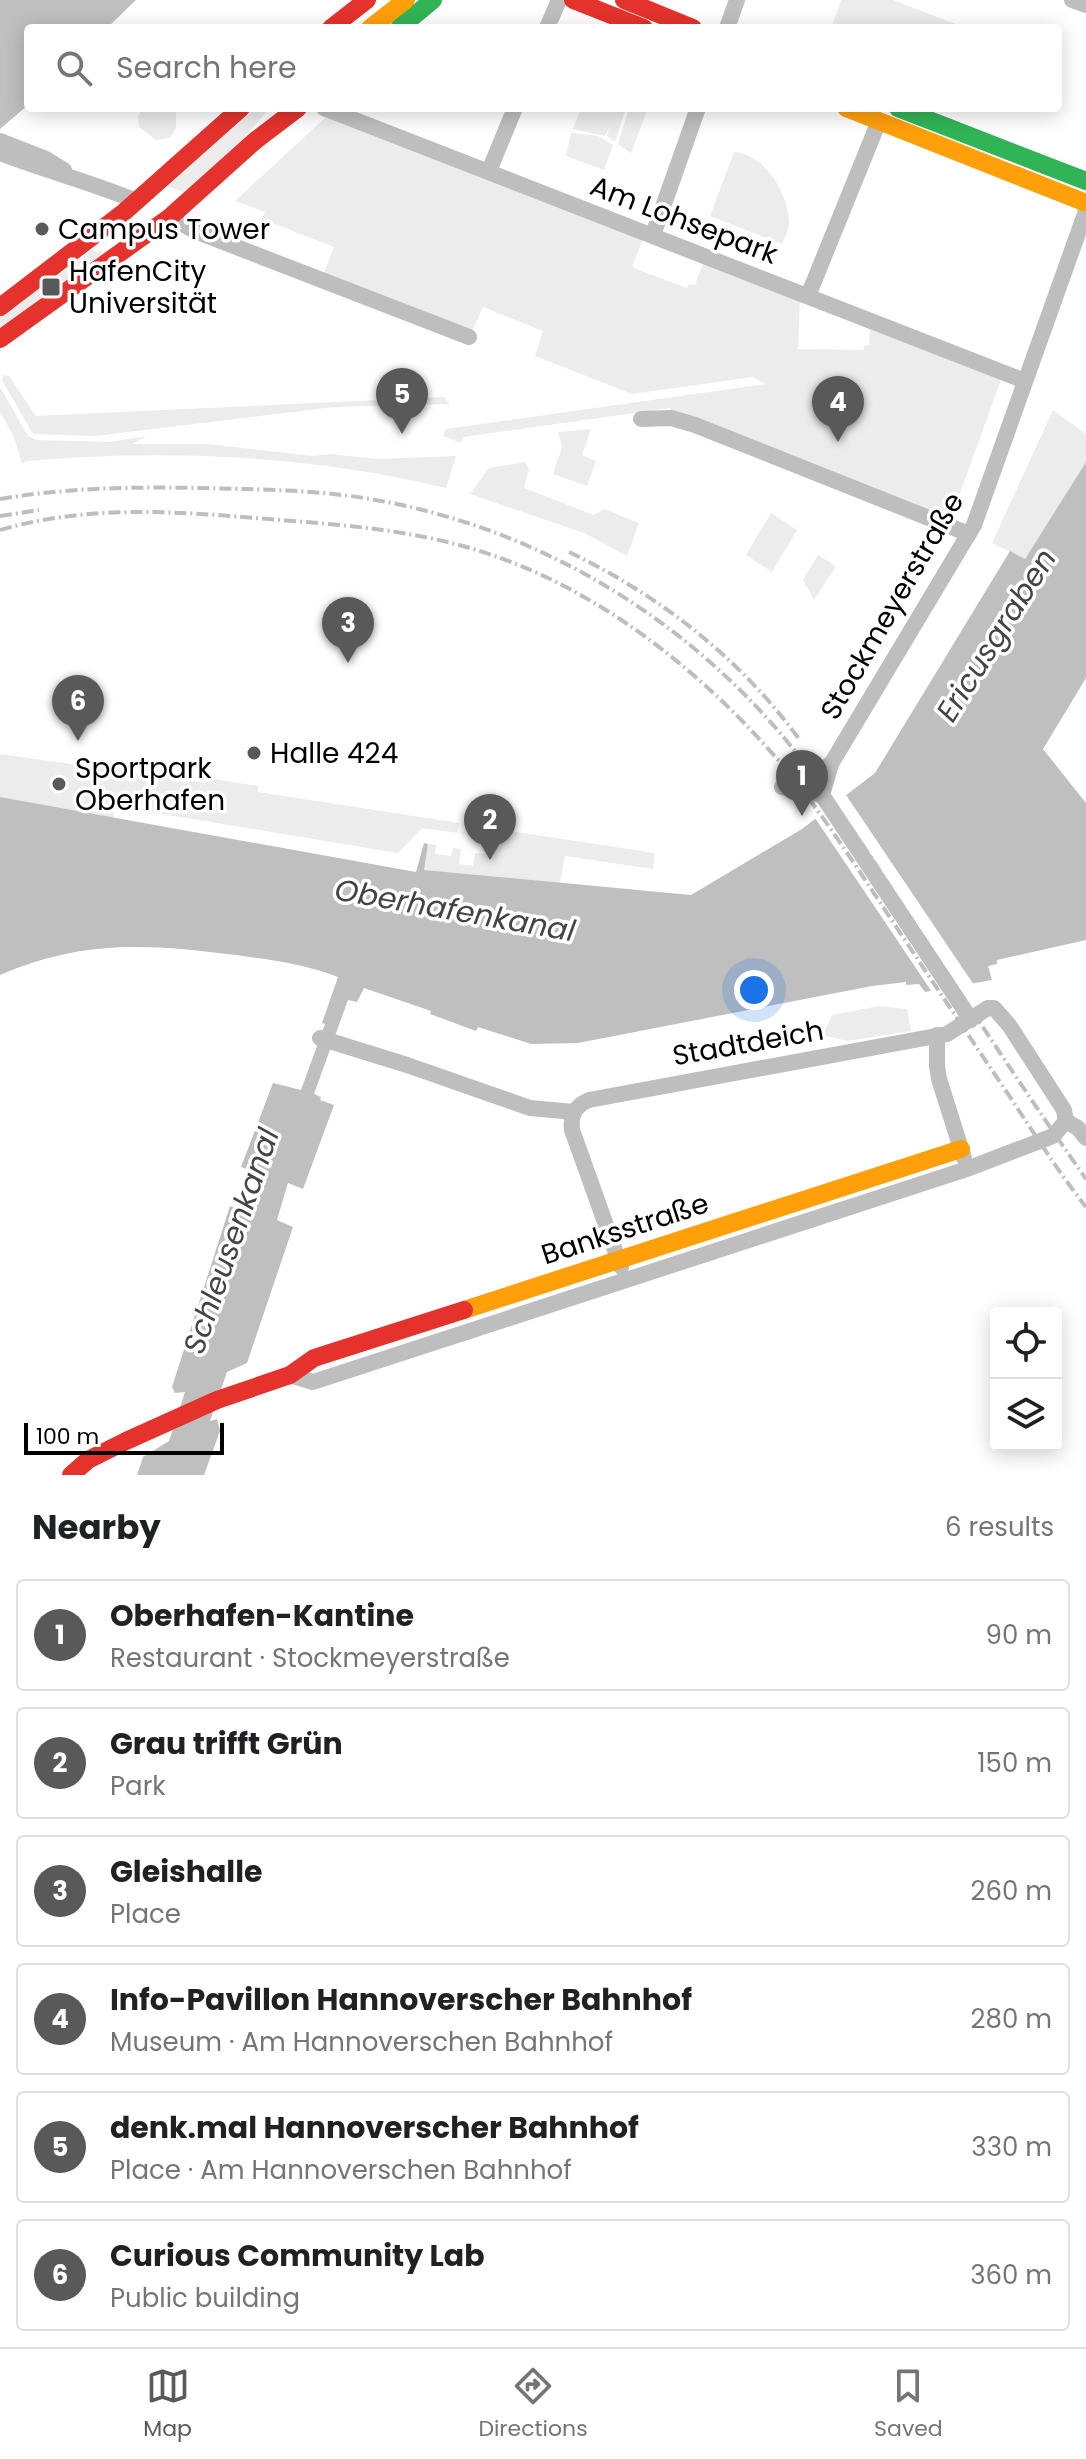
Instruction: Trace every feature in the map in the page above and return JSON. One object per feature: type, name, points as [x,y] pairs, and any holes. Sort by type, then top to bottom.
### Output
[{"type":"main road","points":[[336,24],[367,0]]},
{"type":"main road","points":[[375,24],[406,0]]},
{"type":"main road","points":[[404,24],[433,0]]},
{"type":"main road","points":[[573,0],[634,24]]},
{"type":"main road","points":[[624,0],[683,24]]},
{"type":"main road","points":[[0,307],[136,201],[236,112]]},
{"type":"main road","points":[[256,140],[276,112]]},
{"type":"main road","points":[[0,339],[170,217],[256,140],[293,112]]},
{"type":"main road","points":[[856,112],[1086,203]]},
{"type":"main road","points":[[908,112],[1086,181]]},
{"type":"main road","points":[[136,201],[170,217]]},
{"type":"main road","name":"Banksstraße","points":[[71,1475],[88,1460],[217,1400],[290,1375],[314,1358],[961,1149]]},
{"type":"street","points":[[549,24],[559,0]]},
{"type":"street","points":[[728,24],[737,0]]},
{"type":"street","points":[[1072,0],[1086,5]]},
{"type":"street","name":"Am Lohsepark","points":[[334,112],[1025,381]]},
{"type":"street","points":[[489,171],[513,112]]},
{"type":"street","points":[[653,235],[697,112]]},
{"type":"street","points":[[808,296],[879,121]]},
{"type":"street","points":[[0,141],[11,153],[46,159],[76,177],[136,201]]},
{"type":"street","name":"Stockmeyerstraße","points":[[831,764],[803,780],[782,787],[826,802],[831,764],[969,534],[979,514],[1086,211]]},
{"type":"street","points":[[170,217],[195,231],[469,337]]},
{"type":"street","points":[[641,419],[671,418],[695,425],[969,534]]},
{"type":"street","points":[[826,802],[971,1020]]},
{"type":"street","name":"Stadtdeich","points":[[326,1040],[530,1108],[574,1112],[589,1100],[953,1031],[988,1008],[998,1010],[1009,1025],[1064,1110],[1066,1121]]},
{"type":"street","points":[[937,1035],[939,1079],[967,1169]]},
{"type":"street","points":[[574,1112],[572,1130],[627,1281]]},
{"type":"street","points":[[1066,1121],[1078,1128],[1086,1138]]},
{"type":"street","name":"Banksstraße","points":[[290,1375],[313,1382],[627,1281],[967,1169],[1053,1136],[1066,1121]]},
{"type":"shaded area","points":[[841,0],[893,0],[956,24],[833,24]]},
{"type":"shaded area","points":[[140,112],[176,112],[176,128],[170,138],[156,140],[139,127]]},
{"type":"shaded area","points":[[249,112],[266,112],[235,148],[184,192],[166,186]]},
{"type":"shaded area","points":[[579,112],[625,112],[615,142],[607,136],[609,127],[605,136],[573,129]]},
{"type":"shaded area","points":[[628,112],[646,112],[631,153],[618,144]]},
{"type":"shaded area","points":[[327,116],[643,239],[632,266],[636,269],[687,288],[689,284],[695,285],[703,263],[800,299],[798,349],[864,350],[864,346],[869,345],[870,326],[1002,377],[951,518],[672,412],[670,408],[463,437],[461,443],[443,436],[446,429],[765,384],[753,377],[632,394],[535,356],[543,331],[483,307],[472,332],[324,273],[334,247],[262,219],[265,212],[235,201]]},
{"type":"shaded area","points":[[571,133],[598,136],[613,145],[604,170],[566,156]]},
{"type":"shaded area","points":[[734,152],[745,154],[764,167],[779,187],[789,220],[782,244],[710,216]]},
{"type":"shaded area","points":[[98,246],[94,250],[103,253],[0,329],[0,316]]},
{"type":"shaded area","points":[[3,375],[9,376],[36,416],[444,397],[450,404],[335,407],[95,436],[34,434],[2,380]]},
{"type":"shaded area","points":[[0,387],[28,436],[37,440],[110,442],[147,436],[132,444],[208,444],[313,456],[331,454],[377,459],[456,456],[446,488],[343,468],[238,458],[79,457],[22,464],[14,437],[0,412]]},
{"type":"shaded area","points":[[1053,410],[1086,434],[1086,462],[1025,559],[992,543]]},
{"type":"shaded area","points":[[591,429],[582,455],[596,461],[587,486],[553,474],[562,447],[558,432]]},
{"type":"shaded area","points":[[525,462],[529,469],[524,488],[594,515],[604,509],[639,523],[627,556],[584,533],[470,494],[489,468]]},
{"type":"shaded area","points":[[771,513],[797,530],[772,572],[746,555]]},
{"type":"shaded area","points":[[818,555],[836,566],[814,600],[803,580]]},
{"type":"shaded area","points":[[0,754],[206,783],[208,778],[258,786],[258,792],[459,823],[457,833],[422,828],[398,853],[115,806],[113,818],[0,797]]},
{"type":"shaded area","points":[[490,828],[655,853],[653,869],[565,856],[560,883],[423,870],[428,844],[436,845],[435,854],[451,856],[453,848],[461,849],[459,864],[473,866],[475,853],[485,854]]},
{"type":"shaded area","points":[[879,1006],[907,1009],[911,1031],[847,1041],[823,1035],[832,1015]]},
{"type":"water","points":[[0,0],[136,0],[111,24],[24,24],[24,108],[0,129]]},
{"type":"water","points":[[1086,462],[1086,678],[1043,749],[1086,803],[1086,940],[997,960],[997,964],[988,966],[992,980],[925,992],[919,984],[906,985],[906,982],[872,986],[578,1043],[531,1044],[478,1027],[476,1031],[430,1014],[431,1011],[364,988],[357,1002],[348,1000],[314,1094],[334,1105],[303,1189],[288,1183],[277,1220],[293,1227],[247,1363],[227,1372],[210,1421],[217,1419],[220,1431],[204,1475],[137,1475],[143,1457],[169,1441],[185,1392],[175,1393],[172,1387],[230,1206],[251,1213],[264,1175],[241,1167],[273,1083],[301,1090],[338,977],[262,959],[145,947],[116,947],[60,955],[0,975],[0,797],[416,872],[424,843],[428,844],[424,870],[691,895],[802,829],[875,773],[1010,551],[1025,559]]},
{"type":"pier","points":[[844,792],[976,988],[934,995],[813,815]]},
{"type":"railway","points":[[0,499],[61,491],[152,488],[276,490],[370,499],[430,512],[488,530],[545,554],[599,582],[651,615],[699,653],[744,694],[786,740],[852,830],[1086,1179]]},
{"type":"railway","points":[[0,516],[39,510]]},
{"type":"railway","points":[[0,530],[73,516],[145,512],[343,525],[394,532],[443,541],[492,555],[575,592],[614,615],[652,642],[722,701],[784,767],[843,846],[1086,1207]]},
{"type":"railway","points":[[569,552],[635,588],[696,631],[751,681],[799,739]]},
{"type":"traffic: fast","points":[[404,24],[433,0]]},
{"type":"traffic: fast","points":[[908,112],[1086,181]]},
{"type":"traffic: slow","points":[[375,24],[406,0]]},
{"type":"traffic: slow","points":[[856,112],[1086,203]]},
{"type":"traffic: slow","points":[[464,1310],[961,1149]]},
{"type":"traffic: jam","points":[[336,24],[367,0]]},
{"type":"traffic: jam","points":[[573,0],[634,24]]},
{"type":"traffic: jam","points":[[624,0],[683,24]]},
{"type":"traffic: jam","points":[[0,307],[123,213],[237,112]]},
{"type":"traffic: jam","points":[[0,339],[170,217],[256,140],[293,112]]},
{"type":"traffic: jam","points":[[71,1475],[88,1460],[126,1441],[217,1400],[290,1375],[314,1358],[464,1310]]},
{"type":"place","name":"Campus Tower","points":[[42,229]]},
{"type":"place","name":"HafenCity Universität","points":[[51,287]]},
{"type":"place","name":"denk.mal Hannoverscher Bahnhof","points":[[402,434]]},
{"type":"place","name":"Info-Pavillon Hannoverscher Bahnhof","points":[[838,442]]},
{"type":"place","name":"Gleishalle","points":[[348,663]]},
{"type":"place","name":"Curious Community Lab","points":[[78,741]]},
{"type":"place","name":"Halle 424","points":[[254,753]]},
{"type":"place","name":"Sportpark Oberhafen","points":[[59,784]]},
{"type":"place","name":"Oberhafen-Kantine","points":[[802,816]]},
{"type":"place","name":"Grau trifft Grün","points":[[490,860]]},
{"type":"water label","name":"Ericusgraben","points":[[996,635]]},
{"type":"water label","name":"Oberhafenkanal","points":[[455,910]]},
{"type":"water label","name":"Schleusenkanal","points":[[231,1241]]}]
